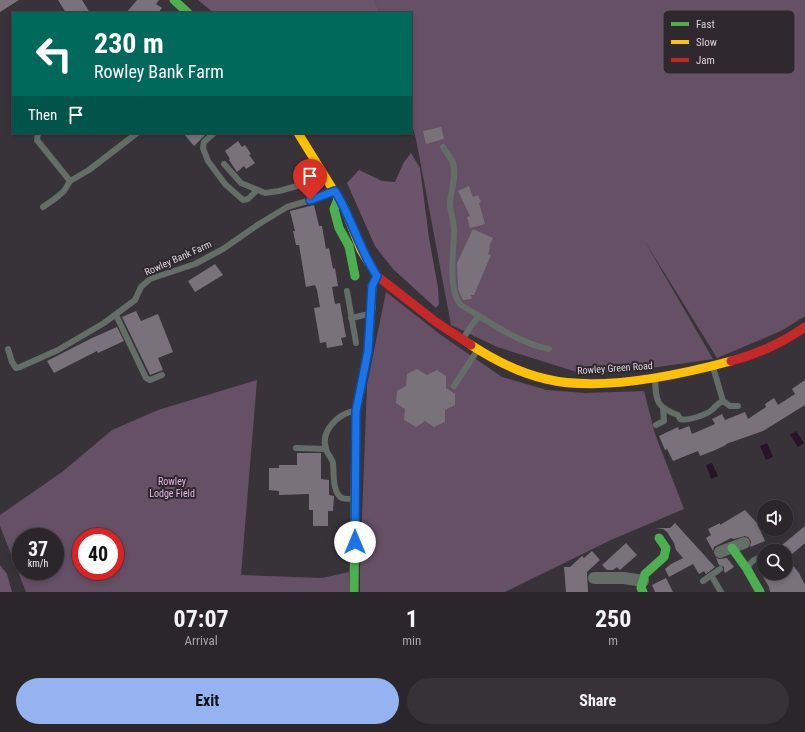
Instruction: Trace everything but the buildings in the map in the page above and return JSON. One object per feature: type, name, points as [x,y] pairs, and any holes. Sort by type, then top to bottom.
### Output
[{"type":"street","points":[[174,0],[183,12]]},
{"type":"street","points":[[299,134],[337,194],[345,209],[361,250],[377,276],[372,286],[368,351],[356,411],[354,592]]},
{"type":"street","points":[[337,194],[334,210],[339,228],[349,246],[355,276]]},
{"type":"street","name":"Rowley Green Road","points":[[377,276],[477,350],[497,361],[546,379],[575,383],[608,382],[654,377],[713,366],[747,356],[773,346],[805,327]]},
{"type":"street","points":[[643,587],[645,574],[664,557],[666,548],[659,538]]},
{"type":"street","points":[[720,552],[738,545],[747,569],[760,592]]},
{"type":"street","points":[[594,578],[634,579],[643,587]]},
{"type":"lane","points":[[38,134],[38,140],[48,155],[70,181]]},
{"type":"lane","points":[[43,206],[64,191],[70,181],[89,170],[136,134]]},
{"type":"lane","points":[[213,134],[204,142],[203,148],[208,161],[224,184],[243,200],[248,199],[257,190]]},
{"type":"lane","points":[[443,147],[453,162],[454,176],[450,206],[454,229],[452,272],[457,300],[461,305],[528,343],[549,349]]},
{"type":"lane","points":[[224,164],[241,184],[264,193],[279,192],[297,186],[313,178],[321,171]]},
{"type":"lane","name":"Rowley Bank Farm","points":[[8,349],[12,362],[16,368],[58,350],[116,315],[135,300],[141,287],[150,279],[194,264],[206,258],[223,249],[287,207],[337,194]]},
{"type":"lane","points":[[346,292],[356,343]]},
{"type":"lane","points":[[351,318],[370,314]]},
{"type":"lane","points":[[116,315],[146,378],[150,380],[162,375]]},
{"type":"lane","points":[[463,340],[471,326],[480,316]]},
{"type":"lane","points":[[454,386],[477,350]]},
{"type":"lane","points":[[713,366],[723,401],[730,406],[738,406]]},
{"type":"lane","points":[[654,377],[655,394],[660,406],[678,415],[680,419],[685,420],[698,417],[712,410],[717,404],[723,401]]},
{"type":"lane","points":[[656,425],[664,421],[663,408]]},
{"type":"lane","points":[[355,498],[344,499],[340,496],[335,486],[333,461],[326,449],[325,440],[328,431],[336,420],[342,415],[356,411]]},
{"type":"lane","points":[[296,448],[326,449]]},
{"type":"lane","points":[[747,569],[750,562],[757,557]]},
{"type":"lane","points":[[703,580],[720,569]]},
{"type":"lane","points":[[711,575],[721,592]]},
{"type":"green space","points":[[374,0],[805,0],[805,316],[781,331],[717,358],[644,240],[713,359],[631,371],[580,373],[497,347],[451,325],[412,125],[412,12],[380,12]]},
{"type":"green space","points":[[386,292],[441,335],[502,377],[547,390],[585,393],[644,391],[655,434],[684,509],[611,540],[505,592],[360,592],[367,385]]},
{"type":"green space","name":"Rowley Lodge Field","points":[[257,380],[241,575],[322,578],[349,572],[349,592],[26,592],[21,580],[64,580],[64,528],[12,528],[12,556],[0,526],[0,515],[62,472],[112,430],[158,410]]},
{"type":"shaded area","points":[[198,0],[374,0],[380,12],[213,12]]},
{"type":"shaded area","points":[[411,153],[420,168],[429,238],[438,288],[439,304],[436,308],[393,269],[375,246],[347,183],[359,170],[382,181],[395,182],[404,162]]},
{"type":"shaded area","points":[[796,431],[804,443],[798,447],[790,435]]},
{"type":"shaded area","points":[[767,443],[773,457],[766,460],[760,446]]},
{"type":"shaded area","points":[[712,463],[718,476],[711,479],[706,465]]},
{"type":"shaded area","points":[[0,565],[7,574],[12,592],[0,592]]},
{"type":"traffic: fast","points":[[174,0],[187,12]]},
{"type":"traffic: fast","points":[[338,199],[334,209],[339,228],[349,246],[355,276]]},
{"type":"traffic: fast","points":[[354,592],[356,411],[368,351],[371,307]]},
{"type":"traffic: fast","points":[[643,592],[641,588],[645,574],[664,557],[666,548],[659,538]]},
{"type":"traffic: fast","points":[[732,548],[747,569],[760,592]]},
{"type":"traffic: slow","points":[[299,134],[345,209],[361,250],[377,276],[372,286],[371,307]]},
{"type":"traffic: slow","points":[[471,345],[517,370],[546,379],[567,383],[590,384],[639,380],[688,372],[731,361]]},
{"type":"traffic: jam","points":[[377,276],[436,322],[471,345]]},
{"type":"traffic: jam","points":[[731,361],[770,347],[805,327]]},
{"type":"route","points":[[310,200],[335,191],[345,209],[361,250],[377,276],[372,286],[368,351],[356,411],[355,542]]}]
